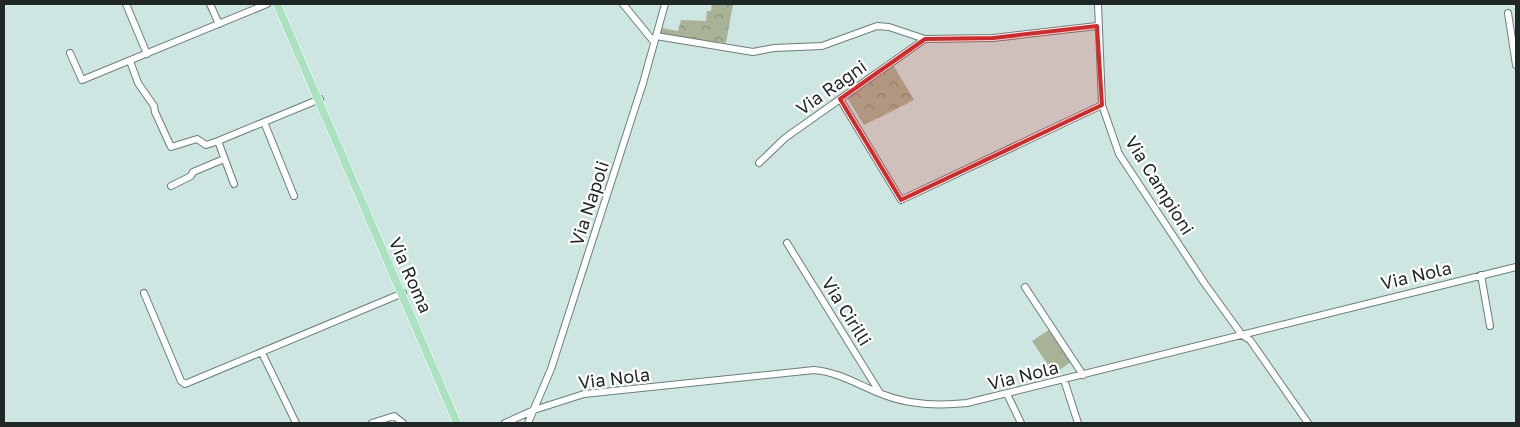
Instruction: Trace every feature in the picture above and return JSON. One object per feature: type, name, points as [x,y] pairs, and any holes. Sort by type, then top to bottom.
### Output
[{"type":"main road","name":"Via Roma","points":[[277,4],[320,99],[457,423]]},
{"type":"street","points":[[126,4],[147,54]]},
{"type":"street","points":[[210,4],[219,24]]},
{"type":"street","points":[[70,53],[82,80],[267,4]]},
{"type":"street","points":[[623,4],[655,39]]},
{"type":"street","name":"Via Napoli","points":[[528,423],[551,369],[665,4]]},
{"type":"street","name":"Via Campioni","points":[[1098,4],[1097,26],[1102,105],[1119,154],[1205,284],[1242,334],[1250,340],[1308,423]]},
{"type":"street","points":[[1508,12],[1516,65]]},
{"type":"street","name":"Via Ragni","points":[[655,39],[753,52],[783,47],[822,46],[878,26],[889,27],[925,39],[994,38],[1097,26]]},
{"type":"street","name":"Via Ragni","points":[[759,162],[785,138],[925,39]]},
{"type":"street","points":[[130,61],[138,83],[154,106],[154,112],[171,147],[197,139],[206,145],[320,99]]},
{"type":"street","points":[[840,99],[901,200],[1102,105]]},
{"type":"street","points":[[264,122],[294,196]]},
{"type":"street","points":[[218,141],[234,184]]},
{"type":"street","points":[[171,186],[191,176],[193,172],[224,159]]},
{"type":"street","name":"Via Cirilli","points":[[787,243],[880,394]]},
{"type":"street","name":"Via Nola","points":[[505,423],[534,410],[584,394],[814,370],[836,374],[880,394],[914,402],[938,405],[967,404],[1516,267]]},
{"type":"street","points":[[1482,276],[1490,326]]},
{"type":"street","points":[[1025,287],[1083,375]]},
{"type":"street","points":[[144,293],[181,381],[185,384],[403,293]]},
{"type":"street","points":[[262,353],[296,423]]},
{"type":"street","points":[[1064,380],[1078,423]]},
{"type":"street","points":[[1007,394],[1021,423]]},
{"type":"street","points":[[372,423],[394,416],[403,423]]},
{"type":"highlighted area","points":[[1097,26],[1102,105],[901,200],[840,99],[925,39],[993,38]]},
{"type":"green space","points":[[712,4],[733,4],[726,43],[658,35],[661,28],[678,31],[681,20],[706,21],[707,11],[711,11]]},
{"type":"green space","points":[[892,63],[914,100],[864,125],[846,96]]},
{"type":"green space","points":[[1050,329],[1072,361],[1054,374],[1032,341]]}]
